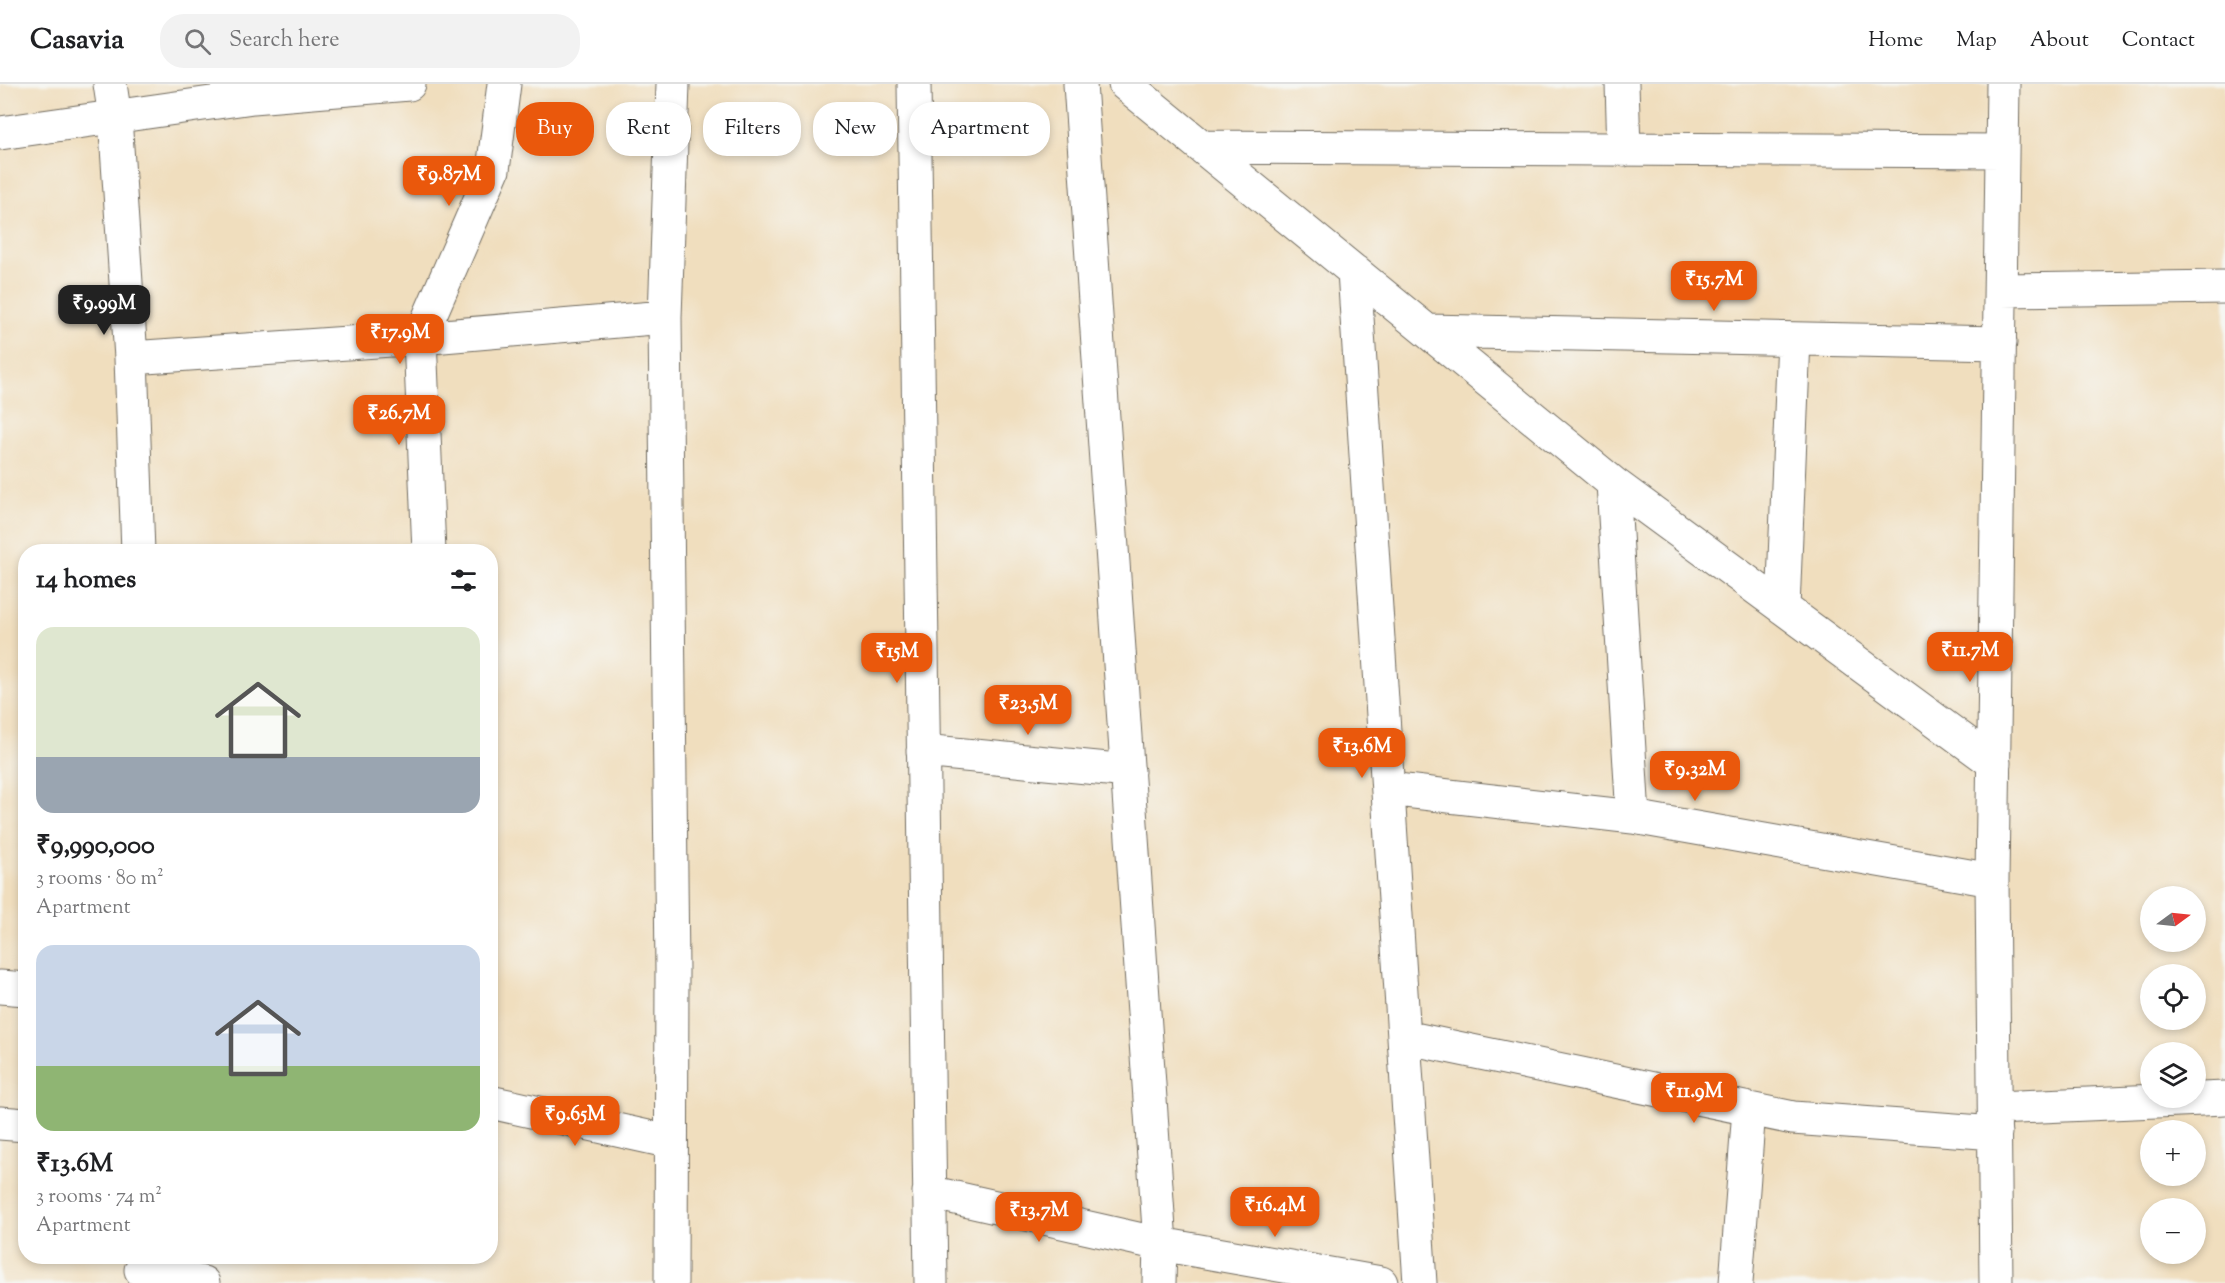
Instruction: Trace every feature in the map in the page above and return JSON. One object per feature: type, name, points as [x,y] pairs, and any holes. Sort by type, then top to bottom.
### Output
[{"type":"street","points":[[110,84],[116,117],[131,358],[138,544]]},
{"type":"street","points":[[0,133],[254,98],[355,86],[409,84]]},
{"type":"street","points":[[429,544],[420,338],[493,170],[504,84]]},
{"type":"street","points":[[671,1283],[672,946],[665,317],[673,84]]},
{"type":"street","points":[[914,84],[931,1283]]},
{"type":"street","points":[[1080,84],[1160,1244],[1159,1283]]},
{"type":"street","points":[[1125,84],[1614,483],[1994,763]]},
{"type":"street","points":[[1622,84],[1624,150]]},
{"type":"street","points":[[1996,1283],[1992,880],[2003,84]]},
{"type":"street","points":[[1202,147],[2002,151]]},
{"type":"street","points":[[1354,271],[1420,1283]]},
{"type":"street","points":[[2001,290],[2225,287]]},
{"type":"street","points":[[131,358],[420,338],[665,317]]},
{"type":"street","points":[[1428,331],[2000,343]]},
{"type":"street","points":[[1783,608],[1794,339]]},
{"type":"street","points":[[1614,483],[1633,818]]},
{"type":"street","points":[[923,751],[1128,771]]},
{"type":"street","points":[[1388,789],[1633,818],[1992,880]]},
{"type":"street","points":[[0,987],[18,988]]},
{"type":"street","points":[[1404,1037],[1792,1118],[1995,1120],[2225,1098]]},
{"type":"street","points":[[498,1104],[671,1142]]},
{"type":"street","points":[[1736,1283],[1749,1109]]},
{"type":"street","points":[[0,1123],[18,1124]]},
{"type":"street","points":[[929,1192],[1160,1244],[1381,1283]]},
{"type":"street","points":[[141,1270],[203,1283]]}]
